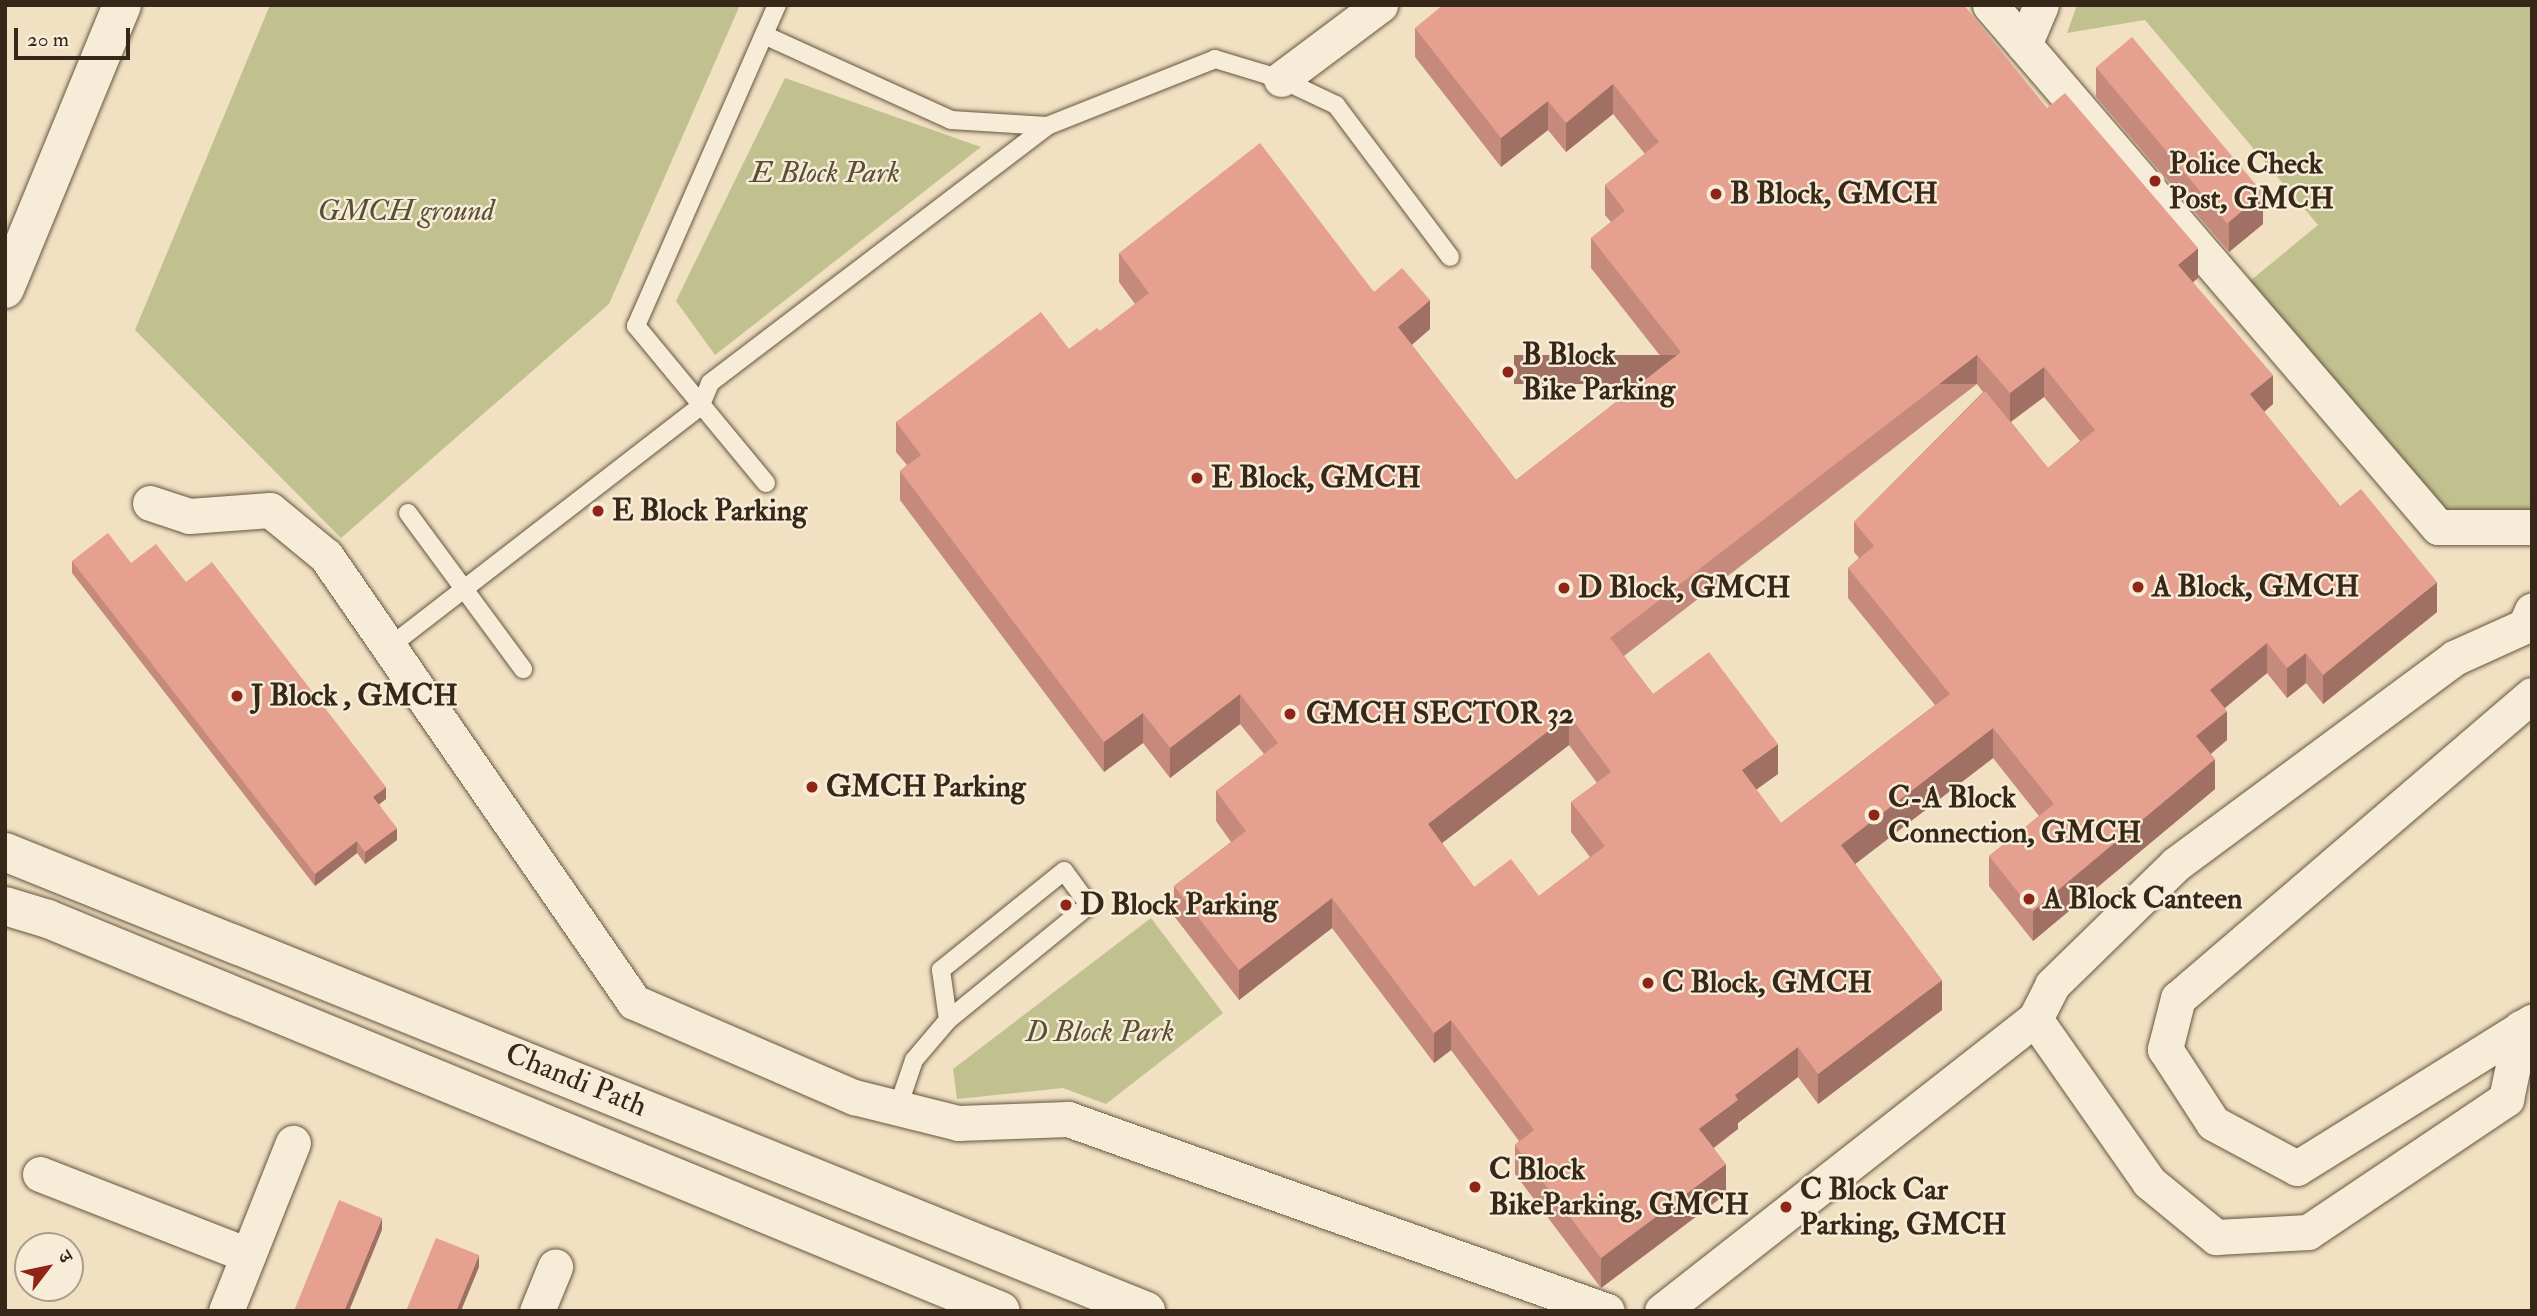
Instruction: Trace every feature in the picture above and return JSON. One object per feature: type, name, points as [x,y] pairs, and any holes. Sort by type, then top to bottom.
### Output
[{"type":"main road","points":[[5,289],[122,5]]},
{"type":"main road","name":"Chandi Path","points":[[5,852],[1146,1311]]},
{"type":"main road","name":"Chandi Path","points":[[5,906],[48,919],[1001,1311]]},
{"type":"street","points":[[1281,79],[1380,5]]},
{"type":"street","points":[[1990,5],[2438,527],[2532,527]]},
{"type":"street","points":[[2024,45],[2041,5]]},
{"type":"street","points":[[150,503],[188,516],[270,510],[326,556],[634,1002],[854,1097],[897,1110],[958,1123],[1068,1119],[1607,1311]]},
{"type":"street","points":[[1662,1311],[2035,1019],[2052,985],[2176,864],[2454,658],[2525,626],[2532,610]]},
{"type":"street","points":[[2526,1025],[2297,1168],[2213,1123],[2165,1049],[2178,998],[2532,695]]},
{"type":"street","points":[[2035,1019],[2149,1182],[2216,1237],[2308,1231],[2506,1099],[2526,1025]]},
{"type":"street","points":[[226,1311],[293,1143]]},
{"type":"street","points":[[40,1174],[248,1255]]},
{"type":"street","points":[[537,1311],[555,1267]]},
{"type":"lane","points":[[766,483],[700,407],[636,326],[777,5]]},
{"type":"lane","points":[[764,36],[951,120],[1047,126]]},
{"type":"lane","points":[[389,647],[700,407],[710,383],[1047,126],[1215,59],[1281,79],[1336,105],[1450,257]]},
{"type":"lane","points":[[408,513],[523,669]]},
{"type":"lane","points":[[897,1110],[914,1060],[948,1020],[1088,905],[1064,871],[941,970],[948,1020]]},
{"type":"green space","name":"GMCH ground","points":[[270,5],[740,5],[609,304],[341,538],[135,330]]},
{"type":"green space","points":[[2077,5],[2532,5],[2532,511],[2443,510],[2250,281],[2318,225],[2145,20],[2067,33]]},
{"type":"green space","name":"E Block Park","points":[[785,78],[981,147],[715,355],[676,301]]},
{"type":"green space","name":"D Block Park","points":[[1151,918],[1223,1013],[1106,1104],[1063,1088],[957,1099],[953,1069]]},
{"type":"building","points":[[1443,5],[1964,5],[2047,108],[2065,93],[2198,248],[2178,265],[2273,375],[2250,394],[2340,506],[2361,489],[2437,582],[2323,675],[2306,653],[2287,668],[2267,643],[2210,690],[2227,711],[2196,736],[2215,759],[2033,911],[1989,856],[2054,804],[1993,728],[1841,845],[1942,980],[1818,1074],[1798,1047],[1735,1095],[1738,1100],[1699,1129],[1726,1164],[1601,1258],[1515,1145],[1534,1130],[1451,1020],[1434,1033],[1332,898],[1239,970],[1174,886],[1246,831],[1216,791],[1278,743],[1240,694],[1170,748],[1143,713],[1104,742],[900,471],[921,455],[896,422],[1041,312],[1069,349],[1097,328],[1100,331],[1149,293],[1119,253],[1260,143],[1374,292],[1402,268],[1430,300],[1398,327],[1516,480],[1681,352],[1591,238],[1625,211],[1605,185],[1659,142],[1613,84],[1566,123],[1548,101],[1501,138],[1415,28]],"holes":[[[1977,355],[2010,393],[2044,367],[2095,430],[2048,468],[1985,391],[1854,522],[1874,546],[1848,568],[1950,694],[1781,823],[1742,770],[1778,744],[1709,652],[1653,694],[1610,638]],[[1569,715],[1611,772],[1571,802],[1605,846],[1539,896],[1511,859],[1474,887],[1428,824]]]},
{"type":"building","points":[[2132,37],[2263,193],[2227,223],[2096,67]]},
{"type":"building","name":"J Block , GMCH","points":[[108,533],[131,563],[156,544],[186,582],[212,562],[386,787],[373,797],[397,828],[365,852],[357,841],[315,874],[72,561]]},
{"type":"building","points":[[339,1200],[382,1218],[344,1311],[294,1311]]},
{"type":"building","points":[[436,1238],[479,1255],[456,1311],[406,1311]]},
{"type":"place","name":"Police Check Post, GMCH","points":[[2155,181]]},
{"type":"place","name":"B Block, GMCH","points":[[1716,194]]},
{"type":"place","name":"B Block Bike Parking","points":[[1508,372]]},
{"type":"place","name":"E Block, GMCH","points":[[1197,478]]},
{"type":"place","name":"E Block Parking","points":[[598,511]]},
{"type":"place","name":"A Block, GMCH","points":[[2138,587]]},
{"type":"place","name":"D Block, GMCH","points":[[1564,588]]},
{"type":"place","name":"J Block , GMCH","points":[[237,696]]},
{"type":"place","name":"GMCH SECTOR 32","points":[[1290,714]]},
{"type":"place","name":"GMCH Parking","points":[[812,787]]},
{"type":"place","name":"C-A Block Connection, GMCH","points":[[1874,815]]},
{"type":"place","name":"A Block Canteen","points":[[2029,899]]},
{"type":"place","name":"D Block Parking","points":[[1066,905]]},
{"type":"place","name":"C Block, GMCH","points":[[1648,983]]},
{"type":"place","name":"C Block BikeParking, GMCH","points":[[1475,1187]]},
{"type":"place","name":"C Block Car Parking, GMCH","points":[[1786,1207]]}]
